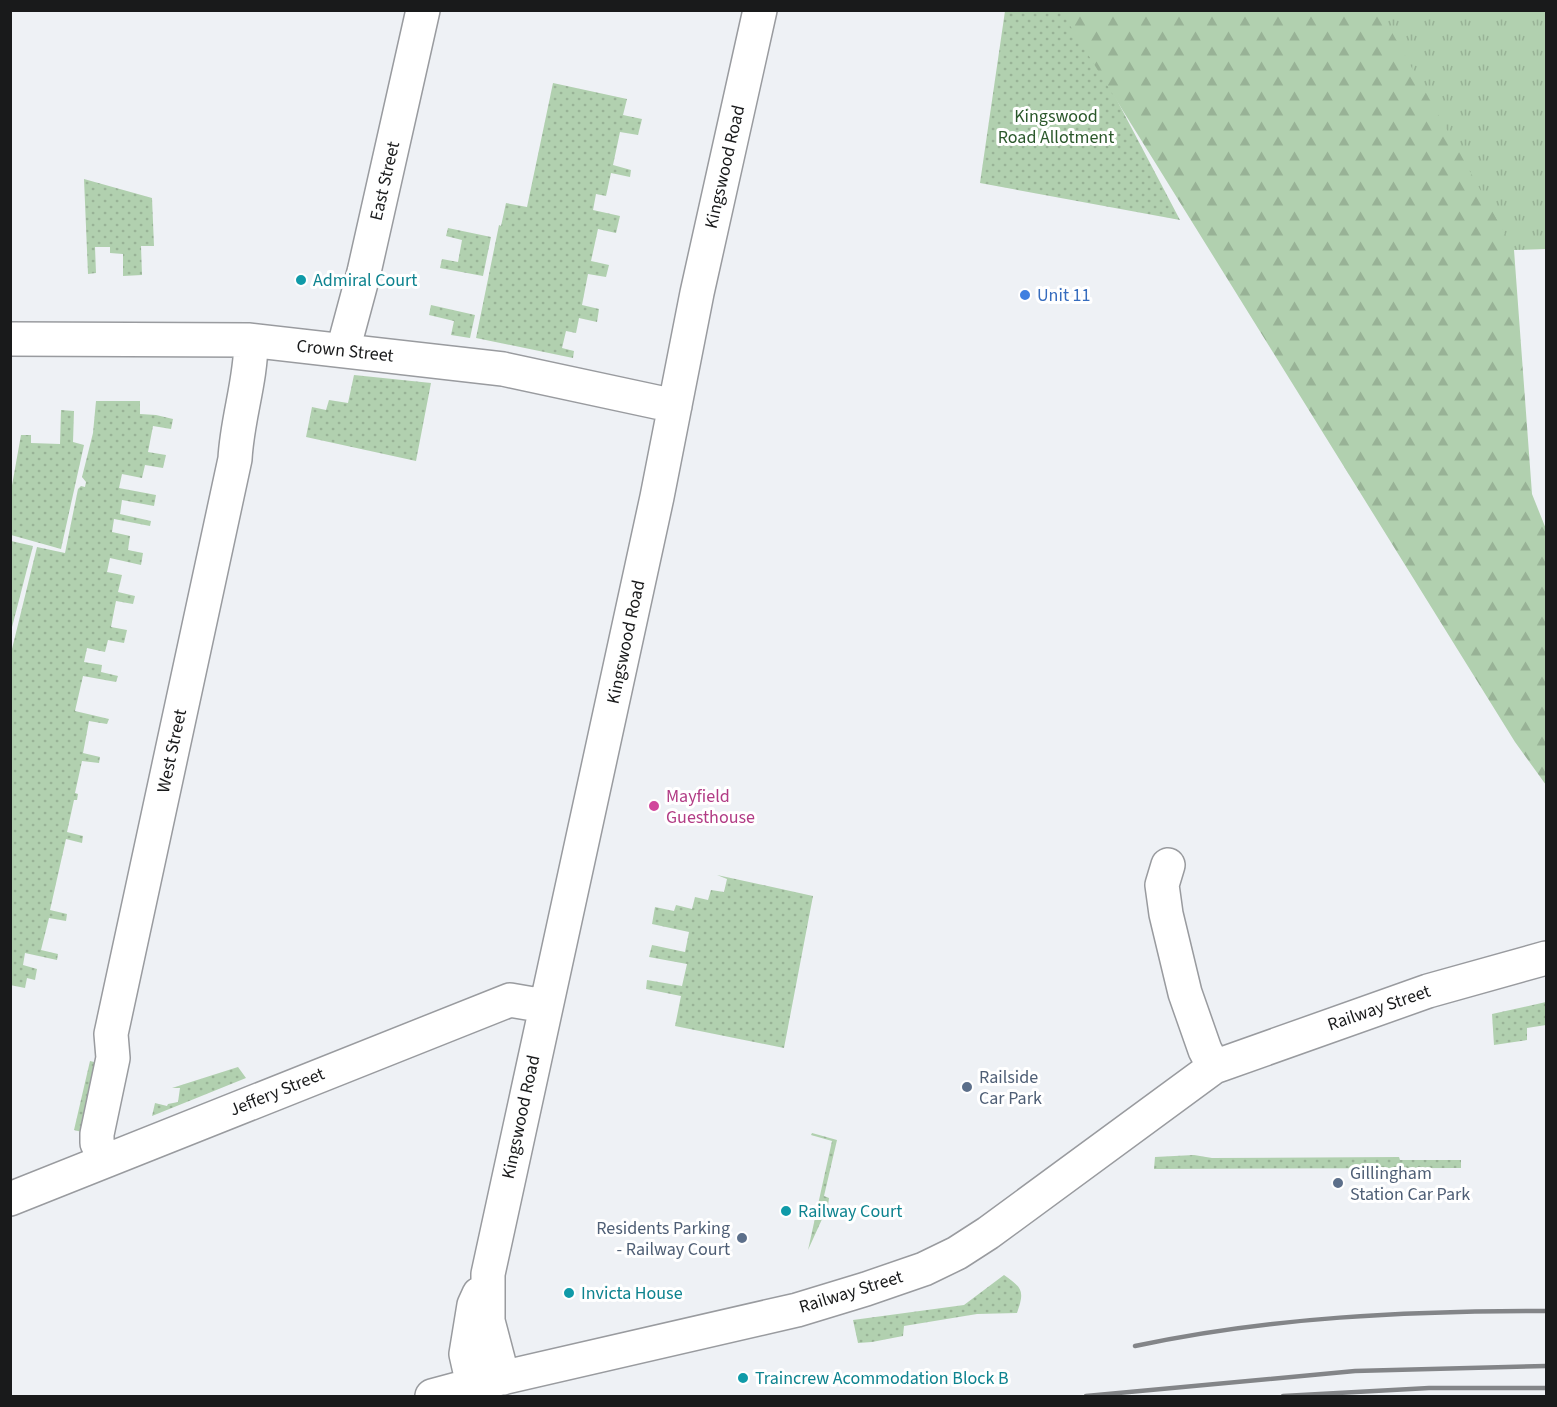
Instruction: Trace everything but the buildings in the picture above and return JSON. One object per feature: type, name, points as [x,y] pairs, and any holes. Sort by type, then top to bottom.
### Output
[{"type":"street","name":"East Street","points":[[343,350],[364,272],[423,10]]},
{"type":"street","name":"Kingswood Road","points":[[488,1382],[466,1354],[467,1338],[474,1305],[488,1274],[657,497],[697,293],[760,10]]},
{"type":"street","name":"Crown Street","points":[[10,339],[251,341],[343,350],[503,369],[675,406]]},
{"type":"street","name":"West Street","points":[[105,1160],[97,1134],[113,1058],[112,1028],[235,459],[236,441],[251,362],[251,341]]},
{"type":"street","points":[[1168,865],[1162,885],[1166,914],[1185,993],[1205,1050],[1214,1067]]},
{"type":"street","name":"Railway Street","points":[[432,1396],[797,1310],[924,1269],[957,1253],[988,1233],[1214,1067],[1434,989],[1546,958]]},
{"type":"street","name":"Jeffery Street","points":[[10,1199],[510,1000],[545,1006]]},
{"type":"green space","points":[[1426,10],[1497,131],[1514,250],[1532,494],[1546,529],[1546,785],[1515,742],[1061,11]]},
{"type":"green space","name":"Kingswood Road Allotment","points":[[1005,11],[1070,11],[1180,220],[980,183]]},
{"type":"green space","points":[[1380,11],[1546,11],[1546,249],[1514,250]]},
{"type":"green space","points":[[553,83],[627,99],[623,115],[642,119],[638,135],[620,132],[613,165],[631,170],[630,177],[611,173],[606,196],[596,194],[593,210],[620,216],[616,233],[598,229],[591,261],[609,265],[606,277],[588,274],[582,305],[599,309],[597,322],[579,318],[576,333],[566,331],[562,348],[574,351],[573,358],[476,338],[499,225],[501,226],[506,203],[527,207]]},
{"type":"green space","points":[[84,179],[152,198],[154,246],[141,246],[142,275],[123,276],[123,254],[110,253],[110,247],[95,247],[96,273],[88,274]]},
{"type":"green space","points":[[448,228],[491,237],[483,276],[440,268],[442,259],[458,262],[462,240],[446,236]]},
{"type":"green space","points":[[431,305],[475,315],[470,338],[451,335],[454,321],[429,315]]},
{"type":"green space","points":[[354,375],[431,383],[416,461],[306,437],[312,407],[326,410],[329,400],[348,403]]},
{"type":"green space","points":[[96,401],[140,401],[140,414],[173,419],[171,429],[153,426],[148,452],[166,455],[163,468],[145,465],[142,478],[122,474],[119,488],[156,495],[154,506],[122,500],[120,514],[151,521],[150,526],[114,519],[112,532],[130,536],[128,550],[143,553],[141,565],[110,558],[107,572],[122,575],[118,592],[135,596],[133,604],[116,601],[111,627],[127,630],[124,643],[108,640],[105,652],[87,648],[84,662],[102,665],[101,672],[118,676],[116,682],[83,676],[75,711],[109,719],[107,724],[89,721],[83,753],[100,757],[99,763],[82,761],[75,793],[78,794],[77,800],[74,800],[67,832],[83,836],[82,843],[66,839],[50,910],[67,914],[66,921],[49,918],[41,950],[58,954],[57,960],[25,953],[23,965],[37,969],[35,980],[27,978],[25,988],[10,985],[11,653],[37,547],[65,553],[78,489],[81,486],[85,487],[86,482],[82,477],[93,433]]},
{"type":"green space","points":[[61,410],[74,411],[73,442],[84,445],[61,549],[11,535],[11,491],[21,435],[31,435],[31,443],[60,444]]},
{"type":"green space","points":[[10,541],[33,546],[11,631]]},
{"type":"green space","points":[[717,875],[813,896],[784,1048],[675,1026],[681,996],[646,989],[647,980],[682,986],[687,964],[649,957],[652,945],[685,952],[689,932],[652,924],[655,907],[674,911],[676,905],[692,909],[695,897],[708,900],[711,890],[724,892],[727,879]]},
{"type":"green space","points":[[1546,1002],[1546,1025],[1527,1028],[1527,1040],[1494,1045],[1492,1014]]},
{"type":"green space","points":[[90,1061],[102,1064],[86,1133],[74,1130]]},
{"type":"green space","points":[[238,1067],[246,1078],[152,1116],[155,1103],[167,1106],[178,1102],[180,1088],[172,1088]]},
{"type":"green space","points":[[812,1133],[837,1140],[824,1196],[829,1198],[828,1206],[808,1250],[832,1141],[811,1135]]},
{"type":"green space","points":[[1194,1155],[1212,1158],[1399,1157],[1400,1160],[1461,1160],[1461,1168],[1154,1169],[1155,1157]]},
{"type":"green space","points":[[1004,1275],[1020,1290],[1021,1299],[1017,1313],[977,1314],[904,1326],[903,1336],[858,1343],[853,1320],[964,1305]]},
{"type":"railway","points":[[1135,1346],[1186,1336],[1288,1322],[1391,1314],[1546,1311]]},
{"type":"railway","points":[[1086,1396],[1355,1371],[1546,1366]]},
{"type":"railway","points":[[1283,1396],[1429,1388],[1546,1388]]},
{"type":"place","name":"Admiral Court","points":[[301,280]]},
{"type":"place","name":"Unit 11","points":[[1025,295]]},
{"type":"place","name":"Mayfield Guesthouse","points":[[654,806]]},
{"type":"place","name":"Railside Car Park","points":[[967,1087]]},
{"type":"place","name":"Gillingham Station Car Park","points":[[1338,1183]]},
{"type":"place","name":"Railway Court","points":[[786,1211]]},
{"type":"place","name":"Residents Parking - Railway Court","points":[[742,1238]]},
{"type":"place","name":"Invicta House","points":[[569,1293]]},
{"type":"place","name":"Traincrew Acommodation Block B","points":[[743,1378]]}]
